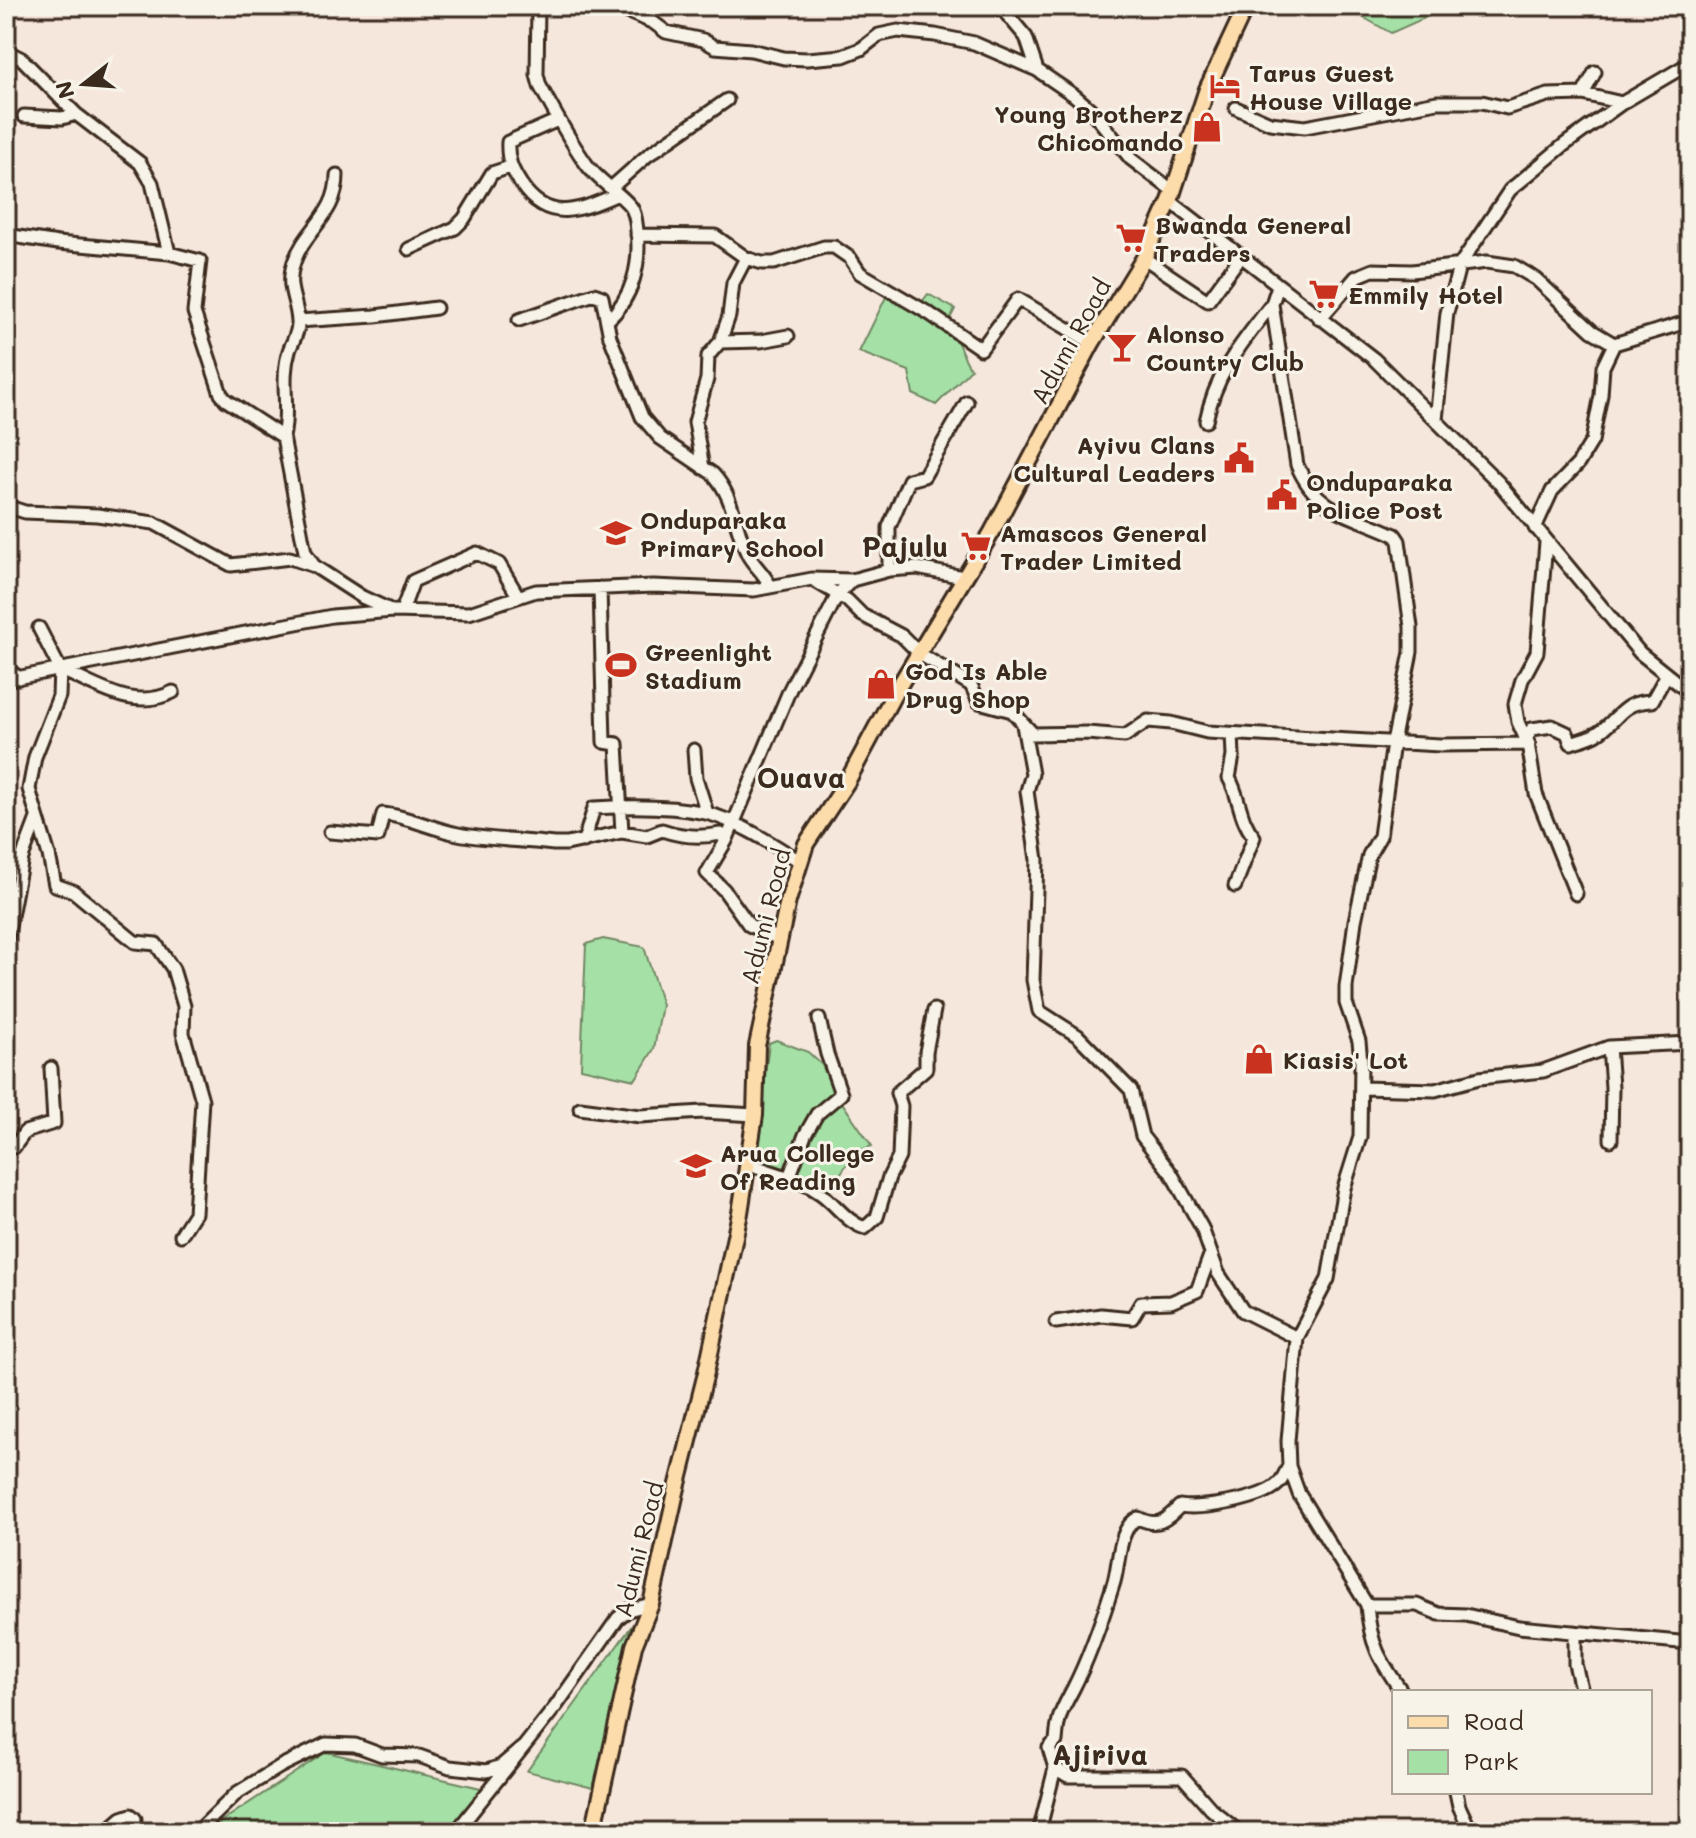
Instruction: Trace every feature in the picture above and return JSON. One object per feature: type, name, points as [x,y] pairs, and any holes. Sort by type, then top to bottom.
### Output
[{"type":"main road","name":"Adumi Road","points":[[593,1832],[634,1646],[651,1604],[704,1383],[748,1163],[755,1115],[757,1046],[779,939],[806,844],[847,782],[893,696],[992,532],[1092,343],[1144,258],[1172,196],[1207,89],[1246,6]]},
{"type":"street","points":[[6,26],[7,6]]},
{"type":"street","points":[[538,6],[537,75],[558,120],[590,169],[634,213],[637,271],[608,320]]},
{"type":"street","points":[[614,6],[654,23],[666,32],[703,40],[721,48],[751,50],[777,57],[807,59],[843,56],[861,49],[879,35],[905,31],[974,43],[1037,70],[1090,109],[1131,159],[1241,256],[1374,359],[1499,483],[1640,653],[1690,693]]},
{"type":"street","points":[[1000,6],[1026,37],[1037,70]]},
{"type":"street","points":[[6,51],[22,59],[76,114],[140,163],[149,175],[169,253]]},
{"type":"street","points":[[1436,420],[1447,313],[1459,266],[1510,190],[1564,145],[1622,103],[1690,63]]},
{"type":"street","points":[[1583,94],[1595,72]]},
{"type":"street","points":[[1236,108],[1270,123],[1305,127],[1437,102],[1482,102],[1507,108],[1548,95],[1583,94],[1622,103]]},
{"type":"street","points":[[558,120],[510,140],[510,167],[526,192],[550,209],[579,209],[615,191],[648,155],[727,100]]},
{"type":"street","points":[[24,116],[62,118],[76,114]]},
{"type":"street","points":[[409,249],[455,228],[464,219],[492,173],[510,167]]},
{"type":"street","points":[[314,566],[305,552],[283,437],[287,396],[284,372],[298,321],[289,277],[302,245],[332,203],[337,175]]},
{"type":"street","points":[[6,235],[58,243],[118,246],[200,261],[194,312],[221,394],[283,437]]},
{"type":"street","points":[[637,235],[715,236],[746,258],[768,263],[834,247],[850,258],[860,273],[930,314],[981,349],[1018,299],[1092,343]]},
{"type":"street","points":[[1144,258],[1208,301],[1241,256]]},
{"type":"street","points":[[703,468],[695,422],[707,379],[708,356],[720,342],[730,311],[733,283],[746,258]]},
{"type":"street","points":[[1320,319],[1356,277],[1373,270],[1412,271],[1487,262],[1514,266],[1536,279],[1592,331],[1614,344],[1690,321]]},
{"type":"street","points":[[1206,421],[1221,372],[1272,304],[1278,286]]},
{"type":"street","points":[[519,320],[599,294],[602,297],[610,337],[642,417],[660,438],[713,474],[726,490],[748,554],[770,586]]},
{"type":"street","points":[[1272,304],[1297,465],[1305,483],[1319,500],[1335,511],[1389,532],[1399,541],[1411,627],[1411,652],[1393,743],[1380,836],[1369,855],[1355,921],[1346,987],[1346,1003],[1359,1041],[1362,1088],[1360,1137],[1344,1188],[1328,1279],[1297,1338],[1289,1466],[1299,1494],[1367,1605],[1377,1657],[1401,1690]]},
{"type":"street","points":[[298,321],[436,308]]},
{"type":"street","points":[[720,342],[761,341],[788,336]]},
{"type":"street","points":[[1535,528],[1552,491],[1578,464],[1592,441],[1603,367],[1614,344]]},
{"type":"street","points":[[889,570],[889,527],[909,480],[924,476],[967,402]]},
{"type":"street","points":[[6,506],[25,512],[97,515],[154,523],[231,565],[290,558],[314,566],[362,597],[397,611]]},
{"type":"street","points":[[1529,744],[1518,722],[1515,704],[1522,680],[1537,652],[1546,542]]},
{"type":"street","points":[[397,611],[413,581],[477,553],[499,564],[518,596]]},
{"type":"street","points":[[6,668],[12,679],[332,616],[397,611],[469,613],[536,591],[653,586],[754,590],[812,579],[852,580],[889,570],[917,568],[963,577]]},
{"type":"street","points":[[812,579],[838,594],[862,615],[902,636],[920,654],[971,685],[979,702],[1012,711],[1033,734],[1125,736],[1148,721],[1232,734],[1393,743],[1529,744]]},
{"type":"street","points":[[779,939],[749,925],[724,890],[707,873],[734,825],[752,774],[790,689],[838,594],[852,580]]},
{"type":"street","points":[[600,588],[604,742],[617,744],[622,832]]},
{"type":"street","points":[[39,628],[60,669],[59,696],[35,757],[29,789],[55,885],[73,891],[135,942],[156,944],[173,969],[184,1006],[183,1033],[202,1100],[195,1213],[181,1235]]},
{"type":"street","points":[[60,669],[123,699],[164,697],[173,692]]},
{"type":"street","points":[[1576,894],[1536,794],[1527,737],[1532,729],[1552,726],[1567,733],[1571,743],[1595,735],[1627,707],[1652,701],[1666,676]]},
{"type":"street","points":[[1023,724],[1032,774],[1027,791],[1037,860],[1033,980],[1039,1011],[1078,1036],[1131,1090],[1142,1136],[1171,1173],[1202,1228],[1218,1273],[1243,1311],[1297,1338]]},
{"type":"street","points":[[1232,734],[1233,756],[1229,778],[1237,793],[1240,814],[1254,837],[1235,886]]},
{"type":"street","points":[[694,750],[696,778],[707,813]]},
{"type":"street","points":[[584,841],[594,808],[621,806],[707,813],[801,862]]},
{"type":"street","points":[[330,832],[378,836],[383,814],[399,815],[419,825],[459,834],[554,844],[622,832],[647,836],[662,830],[704,838],[721,834],[726,841]]},
{"type":"street","points":[[6,943],[22,858],[37,817]]},
{"type":"street","points":[[748,1163],[790,1175],[820,1193],[853,1224],[865,1228],[877,1217],[889,1177],[899,1157],[901,1106],[897,1093],[926,1068],[934,1010]]},
{"type":"street","points":[[790,1175],[805,1135],[817,1114],[841,1094],[819,1019]]},
{"type":"street","points":[[1362,1088],[1435,1090],[1479,1078],[1543,1071],[1609,1047],[1690,1043]]},
{"type":"street","points":[[1609,1047],[1611,1140]]},
{"type":"street","points":[[6,1147],[14,1147],[25,1132],[54,1123],[51,1068]]},
{"type":"street","points":[[580,1108],[640,1116],[703,1112],[755,1115]]},
{"type":"street","points":[[1056,1322],[1101,1315],[1132,1318],[1141,1303],[1171,1302],[1197,1291],[1211,1253]]},
{"type":"street","points":[[1039,1832],[1055,1768],[1049,1748],[1056,1741],[1062,1706],[1073,1689],[1114,1583],[1126,1531],[1132,1521],[1138,1518],[1156,1524],[1163,1522],[1180,1506],[1193,1509],[1214,1507],[1268,1491],[1279,1483],[1289,1466]]},
{"type":"street","points":[[456,1832],[556,1706],[618,1618],[628,1610],[651,1604]]},
{"type":"street","points":[[1367,1605],[1417,1605],[1439,1614],[1466,1615],[1519,1627],[1690,1643]]},
{"type":"street","points":[[1575,1632],[1575,1664],[1582,1690]]},
{"type":"street","points":[[197,1832],[237,1793],[281,1766],[326,1744],[355,1745],[382,1755],[419,1756],[450,1767],[487,1771],[501,1766],[522,1748]]},
{"type":"street","points":[[1055,1768],[1068,1776],[1182,1776],[1211,1809],[1239,1832]]},
{"type":"street","points":[[1456,1794],[1471,1832]]},
{"type":"street","points":[[106,1832],[122,1818],[131,1815],[135,1819],[132,1832]]},
{"type":"green space","points":[[1433,6],[1429,16],[1391,33],[1345,7]]},
{"type":"green space","points":[[928,294],[955,309],[948,323],[971,369],[936,405],[913,394],[909,371],[859,352],[886,297],[915,311]]},
{"type":"green space","points":[[603,939],[644,947],[662,1005],[654,1049],[635,1080],[581,1068],[586,944]]},
{"type":"green space","points":[[776,1040],[808,1052],[822,1065],[834,1091],[872,1146],[855,1152],[827,1194],[774,1175],[754,1159],[769,1043]]},
{"type":"green space","points":[[633,1624],[593,1788],[527,1771]]},
{"type":"green space","points":[[326,1752],[485,1789],[458,1832],[222,1832],[219,1823]]},
{"type":"place","name":"Tarus Guest House Village","points":[[1225,86]]},
{"type":"place","name":"Young Brotherz Chicomando","points":[[1207,127]]},
{"type":"place","name":"Bwanda General Traders","points":[[1131,238]]},
{"type":"place","name":"Emmily Hotel","points":[[1324,294]]},
{"type":"place","name":"Alonso Country Club","points":[[1122,347]]},
{"type":"place","name":"Ayivu Clans Cultural Leaders","points":[[1239,458]]},
{"type":"place","name":"Onduparaka Police Post","points":[[1282,495]]},
{"type":"place","name":"Onduparaka Primary School","points":[[616,533]]},
{"type":"place","name":"Amascos General Trader Limited","points":[[976,546]]},
{"type":"place","name":"Greenlight Stadium","points":[[621,665]]},
{"type":"place","name":"God Is Able Drug Shop","points":[[881,684]]},
{"type":"place","name":"Kiasis' Lot","points":[[1259,1059]]},
{"type":"place","name":"Arua College Of Reading","points":[[696,1166]]},
{"type":"district","name":"Pajulu","points":[[905,546]]},
{"type":"district","name":"Ouava","points":[[801,777]]},
{"type":"district","name":"Ajiriva","points":[[1100,1754]]}]
